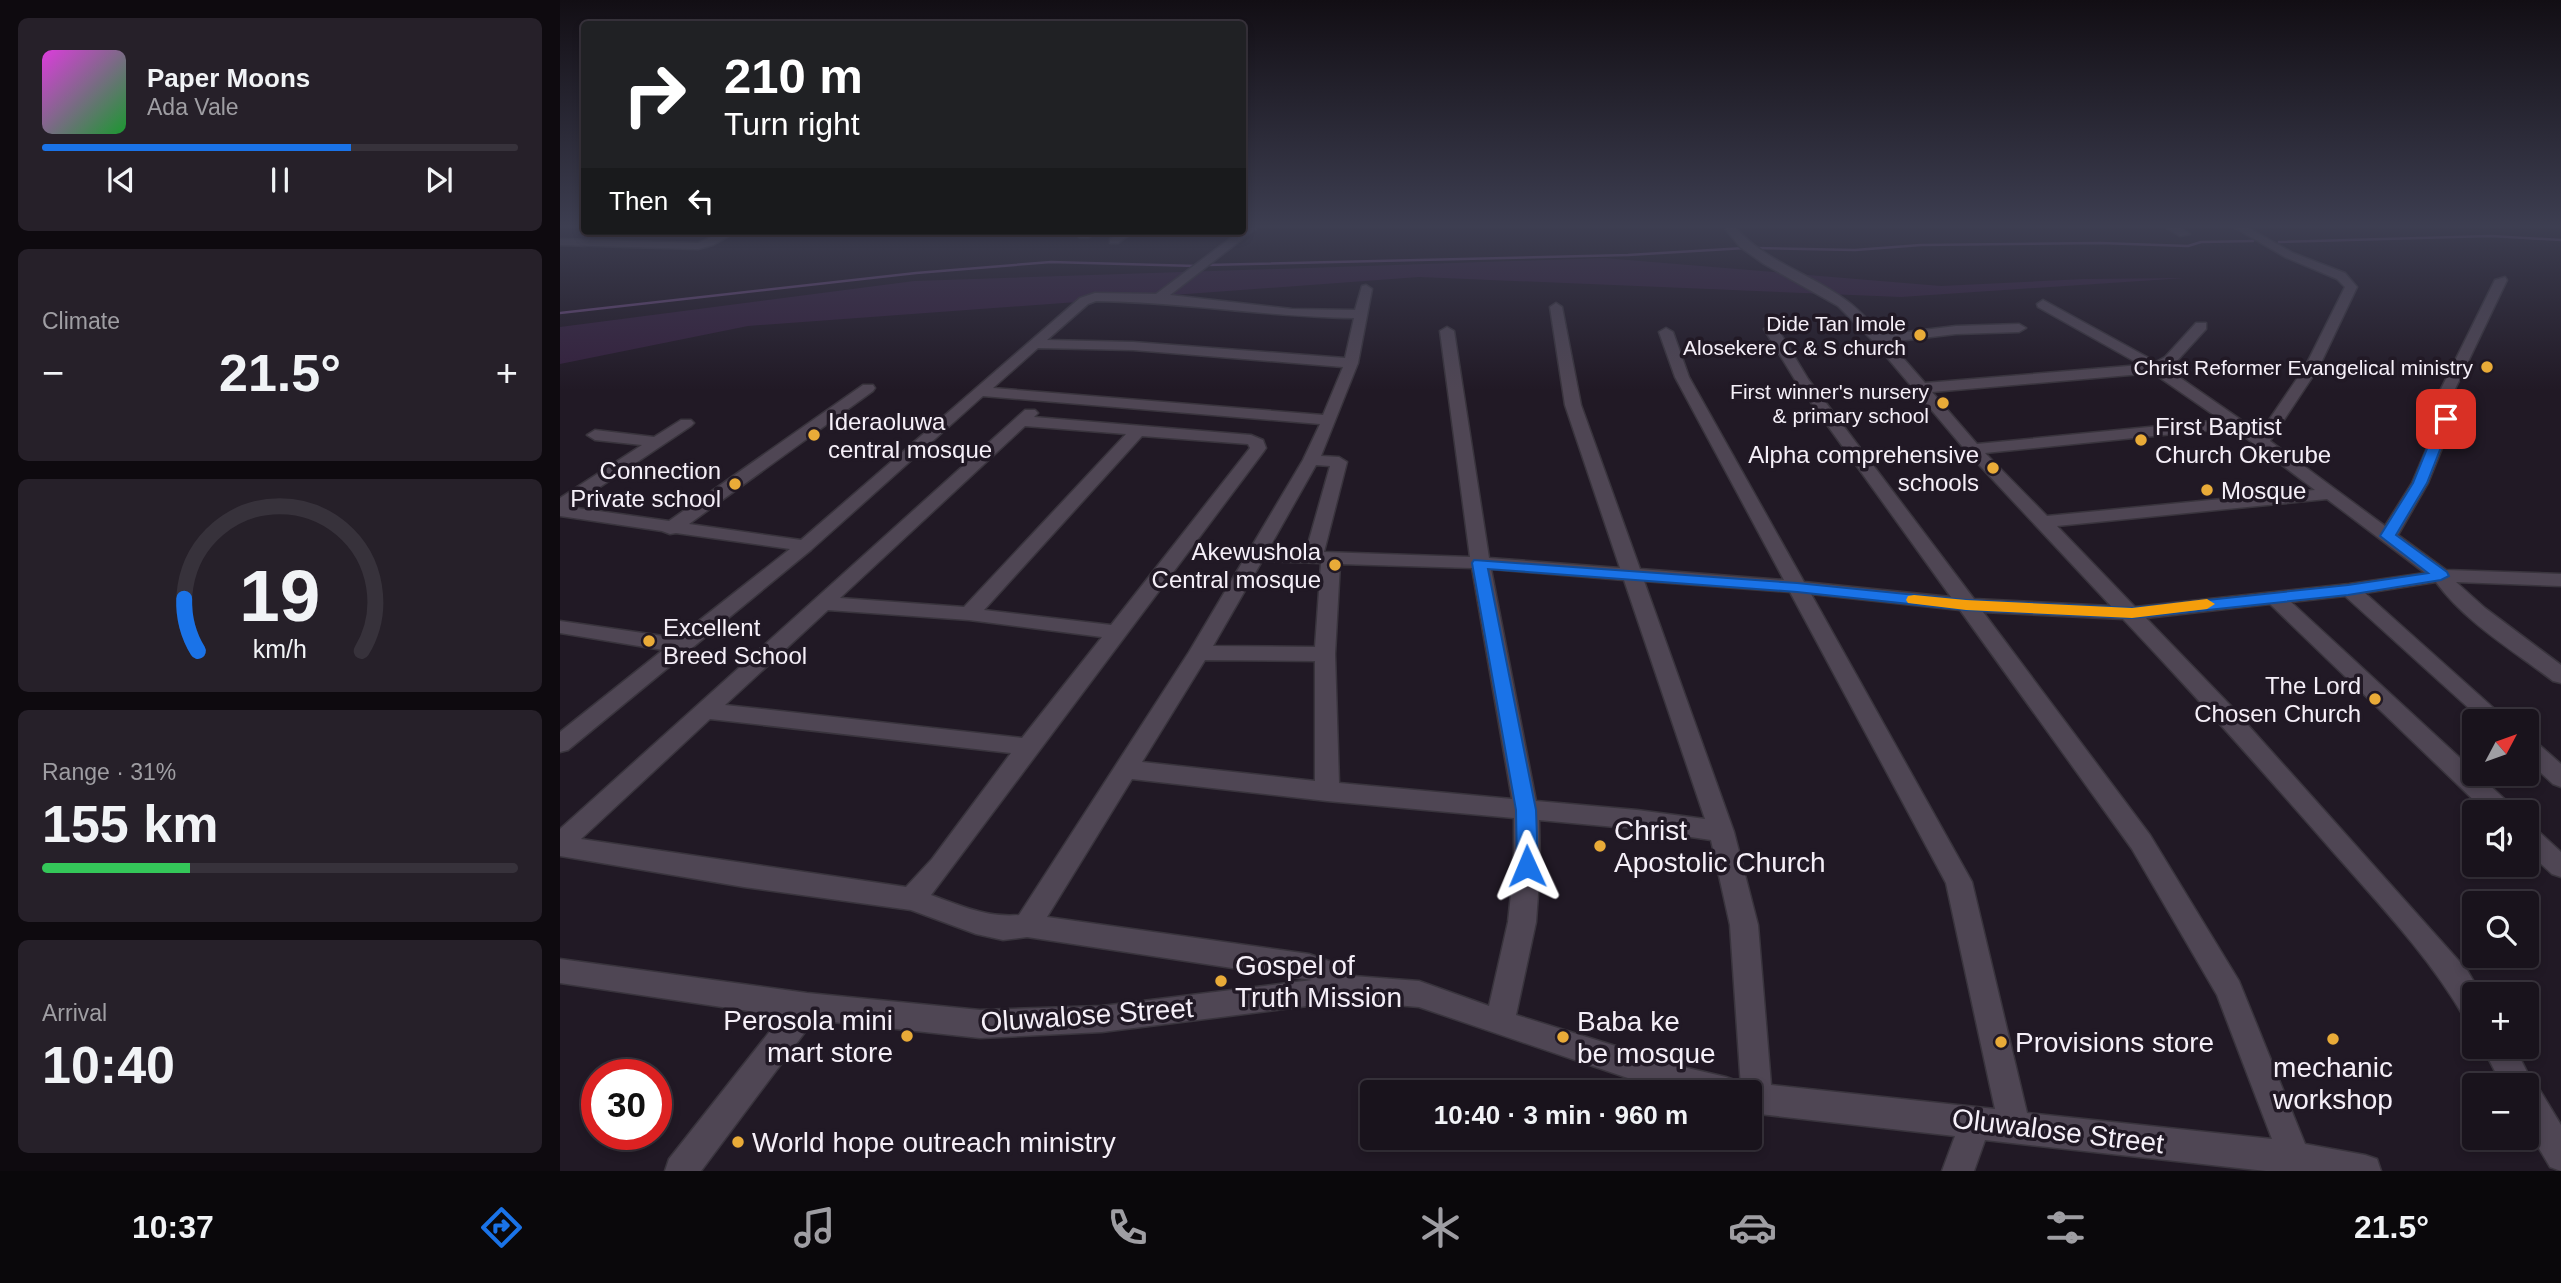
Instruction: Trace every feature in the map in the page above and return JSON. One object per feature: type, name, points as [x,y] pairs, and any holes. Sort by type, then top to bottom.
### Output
[{"type":"street","points":[[1159,298],[1183,281]]},
{"type":"street","points":[[1802,281],[1842,303],[1880,340],[1973,449],[2132,613],[2362,867],[2462,988]]},
{"type":"street","points":[[2262,443],[2312,367],[2351,287],[2345,281]]},
{"type":"street","points":[[2388,536],[2420,483],[2454,401],[2447,391],[2501,281]]},
{"type":"street","points":[[1027,926],[1199,653],[1311,460],[1351,363],[1366,289]]},
{"type":"street","points":[[560,744],[805,546],[1088,299],[1159,298],[1292,313],[1361,314]]},
{"type":"street","points":[[2043,304],[2156,368],[2236,423],[2441,576],[2447,585],[2472,606],[2561,676]]},
{"type":"street","points":[[1556,307],[1573,405],[1722,832],[1744,925],[1752,1080]]},
{"type":"street","points":[[1959,318],[1975,330]]},
{"type":"street","points":[[1922,388],[2156,368],[2170,360],[2200,326]]},
{"type":"street","points":[[1880,340],[2019,328]]},
{"type":"street","points":[[1771,329],[1802,380],[2133,831],[2162,876],[2230,990],[2295,1164]]},
{"type":"street","points":[[1447,331],[1480,563],[1526,810],[1527,866],[1522,922],[1500,1023]]},
{"type":"street","points":[[1666,332],[1682,377],[1959,882],[2014,1126]]},
{"type":"street","points":[[1036,344],[1133,346],[1351,363]]},
{"type":"street","points":[[670,529],[867,388]]},
{"type":"street","points":[[981,391],[1329,420]]},
{"type":"street","points":[[560,845],[1049,396]]},
{"type":"street","points":[[912,899],[941,866],[1028,747],[1258,448],[1257,443],[1251,440],[1022,421]]},
{"type":"street","points":[[560,506],[686,423]]},
{"type":"street","points":[[1973,449],[2236,423]]},
{"type":"street","points":[[970,614],[1139,430]]},
{"type":"street","points":[[595,435],[656,442]]},
{"type":"street","points":[[1311,460],[1339,462],[1322,559],[1327,792]]},
{"type":"street","points":[[2045,522],[2328,494]]},
{"type":"street","points":[[560,511],[670,529],[805,546]]},
{"type":"street","points":[[1257,555],[1480,563],[1797,587],[1966,605],[2132,613],[2348,590],[2441,576],[2561,580]]},
{"type":"street","points":[[2348,590],[2483,709]]},
{"type":"street","points":[[2274,597],[2489,800]]},
{"type":"street","points":[[821,603],[970,614],[1117,632]]},
{"type":"street","points":[[560,627],[682,646]]},
{"type":"street","points":[[1199,653],[1325,654]]},
{"type":"street","points":[[706,711],[1028,747]]},
{"type":"street","points":[[2539,758],[2561,778]]},
{"type":"street","points":[[1124,769],[1327,792],[1526,810],[1604,814],[1722,832]]},
{"type":"street","points":[[560,845],[744,876],[912,899],[976,923],[1003,928],[1027,926],[1309,966],[1327,973],[1348,988]]},
{"type":"street","points":[[2539,847],[2561,867]]},
{"type":"street","name":"Oluwalose Street","points":[[560,971],[807,1006],[980,1024],[1102,1020],[1348,988],[1419,994],[1678,1080]]},
{"type":"street","points":[[681,1171],[807,1006]]},
{"type":"street","name":"Oluwalose Street","points":[[1762,1099],[1976,1121],[2365,1171]]},
{"type":"street","points":[[2539,1118],[2561,1156]]},
{"type":"street","points":[[1958,1171],[1976,1121]]},
{"type":"shaded area","points":[[914,281],[1369,281],[748,326],[560,364],[560,327]]},
{"type":"shaded area","points":[[1507,281],[1877,281],[1941,286],[2050,281],[2145,281],[1901,297]]},
{"type":"waterway","points":[[560,313],[848,281]]},
{"type":"slow traffic","points":[[1914,600],[2132,613],[2207,604]]},
{"type":"place","name":"Dide Tan Imole Alosekere C & S church","points":[[1920,335]]},
{"type":"place","name":"Christ Reformer Evangelical ministry","points":[[2487,367]]},
{"type":"place","name":"First winner's nursery & primary school","points":[[1943,403]]},
{"type":"place","name":"Ideraoluwa central mosque","points":[[814,435]]},
{"type":"place","name":"First Baptist Church Okerube","points":[[2141,440]]},
{"type":"place","name":"Alpha comprehensive schools","points":[[1993,468]]},
{"type":"place","name":"Connection Private school","points":[[735,484]]},
{"type":"place","name":"Mosque","points":[[2207,490]]},
{"type":"place","name":"Akewushola Central mosque","points":[[1335,565]]},
{"type":"place","name":"Excellent Breed School","points":[[649,641]]},
{"type":"place","name":"The Lord Chosen Church","points":[[2375,699]]},
{"type":"place","name":"Christ Apostolic Church","points":[[1600,846]]},
{"type":"place","name":"Gospel of Truth Mission","points":[[1221,981]]},
{"type":"place","name":"Perosola mini mart store","points":[[907,1036]]},
{"type":"place","name":"Baba ke be mosque","points":[[1563,1037]]},
{"type":"place","name":"mechanic workshop","points":[[2333,1039]]},
{"type":"place","name":"Provisions store","points":[[2001,1042]]},
{"type":"place","name":"World hope outreach ministry","points":[[738,1142]]},
{"type":"route","points":[[1527,866],[1526,810],[1480,563],[1797,587],[1966,605],[2132,613],[2348,590],[2441,576],[2388,536],[2420,483],[2446,419]]}]
